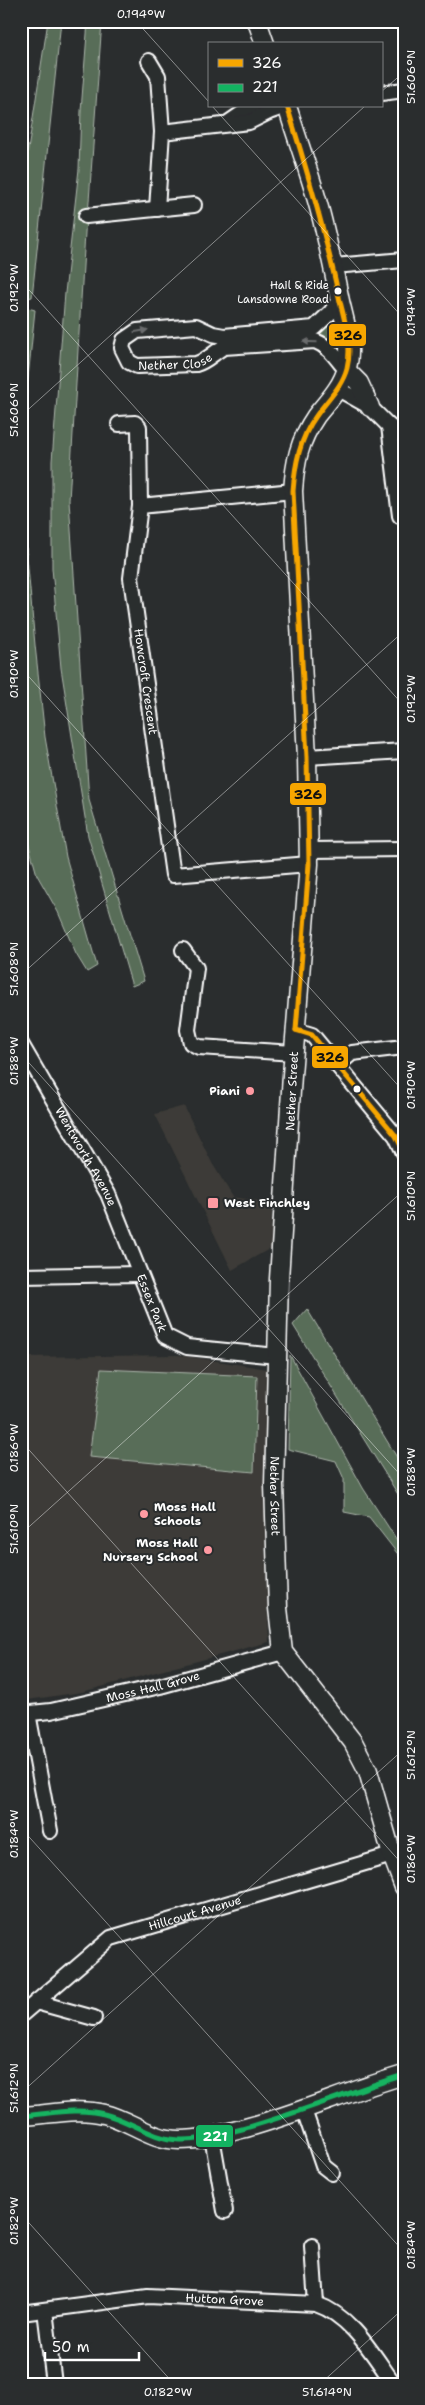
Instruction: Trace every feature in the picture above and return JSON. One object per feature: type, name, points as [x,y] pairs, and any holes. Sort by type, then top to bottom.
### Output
[{"type":"street","points":[[257,21],[264,42]]},
{"type":"street","points":[[148,61],[158,76],[162,132],[157,210]]},
{"type":"street","points":[[382,93],[404,90]]},
{"type":"street","points":[[162,132],[249,122],[280,108]]},
{"type":"street","name":"Nether Street","points":[[283,1652],[278,1608],[274,1485],[279,1279],[309,857],[307,756],[293,491],[295,462],[300,445],[315,418],[338,389],[346,370],[349,354],[348,334],[334,266],[318,203],[287,108]]},
{"type":"street","points":[[86,216],[194,206]]},
{"type":"street","points":[[334,266],[404,260]]},
{"type":"street","name":"Nether Close","points":[[340,299],[332,312],[314,328],[224,336],[213,334],[196,326],[136,331],[124,340],[122,348],[129,362],[137,366],[186,364],[205,361],[224,347],[315,341],[334,354],[346,370]]},
{"type":"street","points":[[346,370],[359,384],[370,406],[388,426],[404,436]]},
{"type":"street","points":[[338,389],[370,406]]},
{"type":"street","points":[[119,424],[135,423],[139,427],[140,506],[293,491]]},
{"type":"street","points":[[388,426],[400,516]]},
{"type":"street","name":"Howcroft Crescent","points":[[140,506],[131,578],[173,875],[309,857]]},
{"type":"street","points":[[307,756],[404,751]]},
{"type":"street","points":[[309,857],[404,849]]},
{"type":"street","points":[[183,950],[196,968],[188,1030],[191,1043],[199,1047],[294,1053]]},
{"type":"street","points":[[296,1030],[312,1035],[396,1136],[404,1153]]},
{"type":"street","name":"Wentworth Avenue","points":[[21,1044],[108,1194],[139,1274]]},
{"type":"street","points":[[338,1065],[352,1053],[404,1048]]},
{"type":"street","name":"Essex Park","points":[[21,1276],[139,1274],[165,1336],[186,1347],[278,1350]]},
{"type":"street","points":[[283,1652],[353,1742],[368,1771],[392,1855],[404,1887]]},
{"type":"street","name":"Moss Hall Grove","points":[[24,1713],[51,1711],[160,1686],[283,1652]]},
{"type":"street","points":[[24,1713],[50,1831]]},
{"type":"street","name":"Hillcourt Avenue","points":[[21,2015],[110,1938],[392,1855]]},
{"type":"street","points":[[36,2002],[94,2018]]},
{"type":"street","points":[[21,2116],[82,2111],[118,2118],[162,2138],[178,2140],[212,2137],[304,2110],[371,2084],[404,2075]]},
{"type":"street","points":[[304,2110],[322,2166],[332,2173]]},
{"type":"street","points":[[212,2137],[225,2211]]},
{"type":"street","points":[[312,2246],[316,2304]]},
{"type":"street","name":"Hutton Grove","points":[[21,2313],[148,2296],[316,2304],[340,2316],[360,2337],[394,2384]]},
{"type":"street","points":[[45,2310],[54,2384]]},
{"type":"shaded area","points":[[184,1106],[212,1163],[233,1197],[272,1203],[271,1248],[232,1270],[155,1114]]},
{"type":"shaded area","name":"Moss Hall Schools","points":[[178,1355],[268,1369],[265,1543],[269,1642],[82,1692],[21,1701],[21,1357]]},
{"type":"green space","points":[[48,21],[61,21],[32,297],[21,300],[21,195]]},
{"type":"green space","points":[[88,21],[102,21],[88,215],[86,216],[69,500],[89,800],[144,981],[132,986],[88,836],[61,668],[52,568],[52,461],[65,293],[79,169],[81,111]]},
{"type":"green space","points":[[21,306],[35,310],[27,388],[22,477],[35,645],[45,737],[66,857],[97,966],[87,972],[76,954],[58,912],[37,875],[21,816]]},
{"type":"green space","points":[[334,319],[340,348],[338,350],[315,336],[316,332]]},
{"type":"green space","points":[[307,1309],[404,1469],[404,1504],[293,1325]]},
{"type":"green space","points":[[290,1355],[363,1488],[404,1551],[404,1562],[369,1517],[344,1512],[344,1479],[336,1461],[288,1449]]},
{"type":"green space","points":[[101,1369],[257,1376],[254,1472],[89,1457]]},
{"type":"transit line","name":"326","points":[[288,108],[328,248],[345,323],[349,350],[347,368],[342,381],[310,424],[302,442],[295,471],[293,491],[307,757],[309,864],[296,1030]]},
{"type":"transit line","name":"326","points":[[296,1030],[312,1035],[396,1136],[404,1152]]},
{"type":"transit line","name":"221","points":[[21,2116],[73,2111],[94,2112],[123,2120],[150,2133],[169,2139],[195,2139],[219,2135],[262,2123],[404,2075]]},
{"type":"place","name":"Hail & Ride Lansdowne Road","points":[[338,291]]},
{"type":"place","name":"Piani","points":[[250,1091]]},
{"type":"place","name":"West Finchley","points":[[213,1203]]},
{"type":"place","name":"Moss Hall Schools","points":[[144,1514]]},
{"type":"place","name":"Moss Hall Nursery School","points":[[208,1550]]}]
